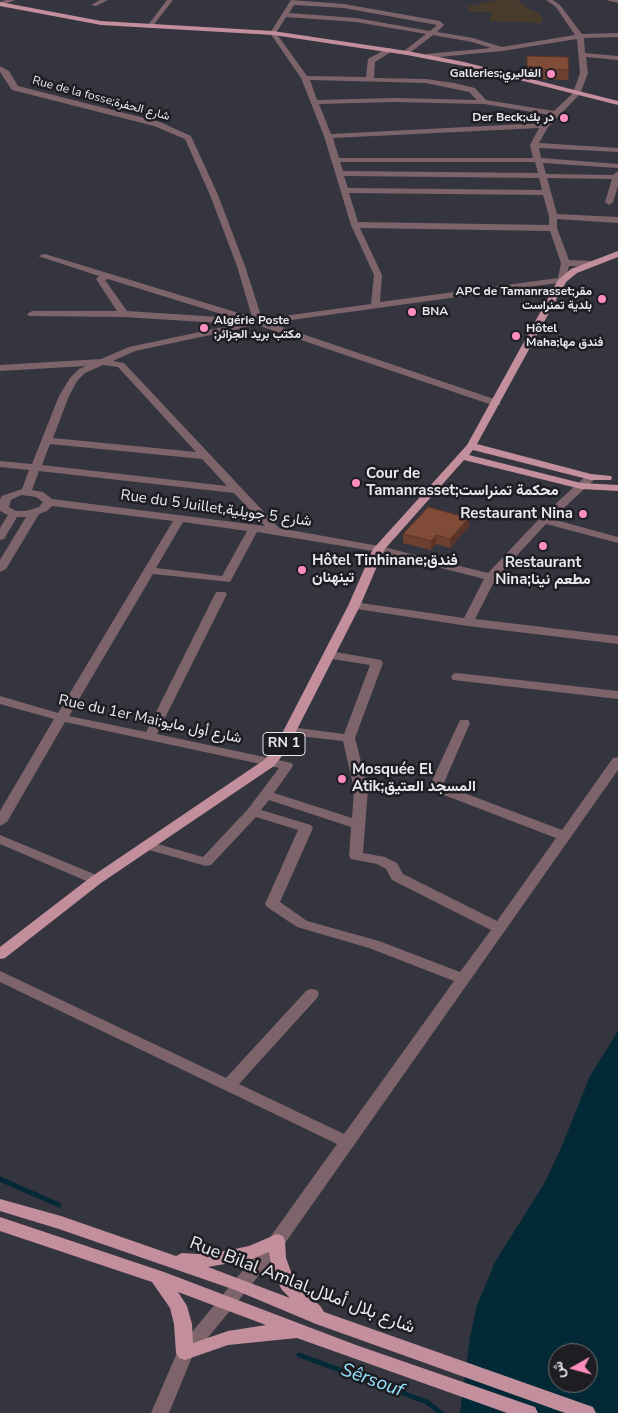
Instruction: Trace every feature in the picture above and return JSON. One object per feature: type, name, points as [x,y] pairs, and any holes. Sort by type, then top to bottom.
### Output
[{"type":"main road","points":[[1,4],[89,21],[273,33],[429,56],[618,103]]},
{"type":"main road","points":[[618,254],[574,271],[562,280],[471,446],[591,477],[618,479]]},
{"type":"main road","name":"RN 1","points":[[0,954],[96,880],[269,763],[280,751],[330,655],[379,549],[471,446]]},
{"type":"main road","points":[[462,456],[581,486],[618,488]]},
{"type":"main road","name":"Rue Bilal Amlal,شارع بلال أملال","points":[[0,1205],[241,1285],[322,1319],[587,1413]]},
{"type":"main road","points":[[0,1224],[158,1277],[306,1334],[529,1413]]},
{"type":"main road","points":[[170,1260],[198,1261],[226,1258],[252,1252],[277,1242],[277,1258],[288,1285],[322,1319]]},
{"type":"main road","points":[[158,1277],[178,1306],[183,1324],[185,1353],[228,1338],[278,1331],[306,1334]]},
{"type":"street","points":[[1,4],[12,0]]},
{"type":"street","points":[[94,6],[105,0]]},
{"type":"street","points":[[150,26],[170,0]]},
{"type":"street","points":[[49,502],[43,509],[34,513],[14,514],[2,506],[3,498],[26,492],[72,380],[82,371],[101,362],[132,349],[258,322],[562,280],[565,263],[553,228],[552,216],[534,145],[545,125],[576,94],[584,73],[580,36],[558,6],[549,0]]},
{"type":"street","points":[[611,0],[618,1]]},
{"type":"street","points":[[375,306],[378,275],[355,225],[328,136],[305,78],[273,33],[294,2],[353,8],[440,23],[441,25],[407,53]]},
{"type":"street","points":[[285,15],[347,19],[473,40],[502,50]]},
{"type":"street","points":[[429,56],[502,50],[580,36],[618,35]]},
{"type":"street","points":[[370,79],[371,61],[388,50]]},
{"type":"street","points":[[464,54],[464,64]]},
{"type":"street","points":[[583,55],[618,58]]},
{"type":"street","name":"Rue de la fosse;شارع الحفرة","points":[[0,68],[6,73],[15,88],[157,124],[188,138],[214,195],[241,266],[258,322]]},
{"type":"street","points":[[305,78],[426,81],[472,90],[484,102]]},
{"type":"street","points":[[314,102],[394,100],[484,102],[557,114]]},
{"type":"street","points":[[328,136],[545,125]]},
{"type":"street","points":[[534,145],[618,150]]},
{"type":"street","points":[[334,160],[537,160],[618,166]]},
{"type":"street","points":[[338,173],[541,176],[617,175],[609,202]]},
{"type":"street","points":[[344,190],[546,193]]},
{"type":"street","points":[[552,216],[618,220]]},
{"type":"street","points":[[355,225],[553,228]]},
{"type":"street","points":[[42,256],[258,322],[496,403]]},
{"type":"street","points":[[565,263],[591,264]]},
{"type":"street","points":[[107,276],[100,279],[124,314]]},
{"type":"street","points":[[32,314],[124,314],[258,322]]},
{"type":"street","points":[[0,368],[101,362],[120,365],[276,531]]},
{"type":"street","points":[[46,440],[204,456]]},
{"type":"street","points":[[0,464],[237,490]]},
{"type":"street","points":[[468,622],[491,577],[544,520],[591,477]]},
{"type":"street","name":"Rue du 5 Juillet,شارع 5 جويلية","points":[[26,492],[39,494],[49,502],[276,531],[379,549],[491,577]]},
{"type":"street","points":[[0,569],[34,513]]},
{"type":"street","points":[[0,537],[14,514]]},
{"type":"street","points":[[0,822],[180,518]]},
{"type":"street","points":[[544,520],[618,540]]},
{"type":"street","points":[[149,570],[226,580],[254,528]]},
{"type":"street","points":[[150,736],[221,594]]},
{"type":"street","points":[[354,606],[618,640]]},
{"type":"street","points":[[330,655],[377,663],[349,738],[360,789],[356,856],[380,860],[392,866],[397,877],[499,928]]},
{"type":"street","points":[[457,677],[618,695]]},
{"type":"street","name":"Rue du 1er Mai;شارع أول مايو","points":[[0,700],[63,718],[287,766],[253,812],[206,862],[147,845]]},
{"type":"street","points":[[464,723],[436,787],[564,836]]},
{"type":"street","points":[[290,731],[349,738]]},
{"type":"street","points":[[160,1413],[185,1353],[277,1242],[618,761]]},
{"type":"street","points":[[267,794],[358,825]]},
{"type":"street","points":[[253,812],[306,828],[272,904],[302,924],[374,944],[463,979]]},
{"type":"street","points":[[0,839],[96,880]]},
{"type":"street","points":[[0,976],[347,1142]]},
{"type":"street","points":[[228,1086],[312,994]]},
{"type":"shaded area","points":[[496,0],[517,0],[527,8],[541,14],[542,23],[490,21],[491,12],[470,12],[467,7]]},
{"type":"water","points":[[618,1031],[618,1413],[460,1413],[470,1337],[477,1305],[495,1262],[544,1184],[562,1146],[590,1076]]},
{"type":"building","points":[[527,56],[568,57],[569,70],[539,69],[527,66]]},
{"type":"building","points":[[428,507],[469,518],[450,539],[436,535],[431,541],[403,534]]},
{"type":"waterway","name":"Sêrsouf","points":[[0,1179],[59,1205]]},
{"type":"waterway","name":"Sêrsouf","points":[[299,1355],[427,1402],[441,1413]]},
{"type":"place","name":"Galleries;الغاليري","points":[[551,74]]},
{"type":"place","name":"Der Beck;در بك","points":[[564,118]]},
{"type":"place","name":"APC de Tamanrasset;مقر بلدية تمنراست","points":[[602,299]]},
{"type":"place","name":"BNA","points":[[412,312]]},
{"type":"place","name":"Algérie Poste ;مكتب بريد الجزائر","points":[[204,328]]},
{"type":"place","name":"Hôtel Maha;فندق مها","points":[[516,336]]},
{"type":"place","name":"Cour de Tamanrasset;محكمة تمنراست","points":[[356,483]]},
{"type":"place","name":"Restaurant Nina","points":[[583,514]]},
{"type":"place","name":"Restaurant Nina;مطعم نينا","points":[[543,546]]},
{"type":"place","name":"Hôtel Tinhinane;فندق تينهنان","points":[[302,570]]},
{"type":"place","name":"Mosquée El Atik;المسجد العتيق","points":[[342,779]]}]
